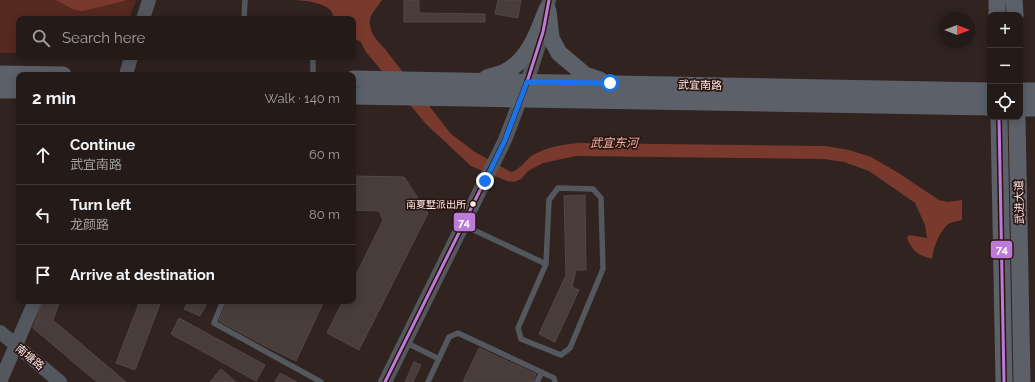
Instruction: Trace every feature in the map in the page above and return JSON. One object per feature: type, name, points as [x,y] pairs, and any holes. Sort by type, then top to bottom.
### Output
[{"type":"main road","points":[[997,0],[997,12]]},
{"type":"main road","points":[[1014,0],[1015,12]]},
{"type":"main road","points":[[476,81],[504,72],[520,61],[534,41],[548,5]]},
{"type":"main road","points":[[548,5],[551,38],[559,52],[585,75],[610,83]]},
{"type":"main road","points":[[0,74],[16,74]]},
{"type":"main road","name":"武宜南路","points":[[356,79],[987,91]]},
{"type":"main road","points":[[0,90],[16,90]]},
{"type":"main road","points":[[1023,91],[1035,91]]},
{"type":"main road","name":"武宜南路","points":[[356,96],[987,107]]},
{"type":"main road","points":[[1023,108],[1035,108]]},
{"type":"main road","name":"武进大道","points":[[999,120],[1004,382]]},
{"type":"main road","name":"武进大道","points":[[1017,120],[1022,382]]},
{"type":"street","points":[[144,16],[148,1]]},
{"type":"street","points":[[385,382],[505,140],[522,98],[543,32],[548,5]]},
{"type":"street","points":[[127,72],[130,60]]},
{"type":"street","points":[[0,382],[34,304]]},
{"type":"street","name":"南塘路","points":[[0,332],[60,382]]},
{"type":"lane","points":[[244,16],[245,0]]},
{"type":"lane","points":[[313,60],[313,72]]},
{"type":"lane","points":[[558,188],[593,189],[602,198],[603,269],[570,348],[561,355],[522,339],[518,328],[546,264],[548,200],[558,188]]},
{"type":"lane","points":[[463,225],[546,264]]},
{"type":"lane","points":[[222,304],[214,323],[321,382]]},
{"type":"lane","points":[[428,382],[449,336],[458,333],[554,378],[555,382]]},
{"type":"lane","points":[[404,342],[439,359]]},
{"type":"lane","points":[[537,382],[542,372]]},
{"type":"shaded area","points":[[0,0],[55,0],[64,5],[136,0],[130,16],[16,16],[16,53],[0,53]]},
{"type":"shaded area","points":[[55,0],[128,0],[83,11],[75,10]]},
{"type":"shaded area","points":[[296,0],[382,0],[373,12],[370,19],[370,28],[376,39],[451,134],[475,152],[511,172],[538,152],[556,146],[579,143],[825,146],[849,150],[871,157],[897,172],[939,200],[948,202],[962,200],[962,220],[950,223],[944,228],[937,241],[932,259],[923,256],[911,247],[907,238],[909,235],[927,238],[925,225],[915,203],[869,171],[844,162],[824,159],[576,156],[543,163],[528,171],[521,179],[514,182],[507,181],[471,166],[426,124],[366,52],[360,41],[356,40],[356,16],[333,16],[328,8],[314,2]]},
{"type":"building","points":[[404,0],[419,0],[419,13],[485,14],[485,22],[404,22]]},
{"type":"building","points":[[498,0],[521,0],[518,18],[495,14]]},
{"type":"building","points":[[356,176],[404,177],[428,213],[359,350],[327,333],[342,304],[356,304],[356,275],[383,220],[379,211],[356,210]]},
{"type":"building","points":[[585,195],[586,270],[576,270],[572,287],[579,290],[555,342],[539,334],[566,275],[564,196]]},
{"type":"building","points":[[42,304],[59,304],[53,320],[126,382],[97,382],[33,328]]},
{"type":"building","points":[[139,304],[160,304],[135,370],[116,363]]},
{"type":"building","points":[[187,304],[206,305],[200,316],[184,309]]},
{"type":"building","points":[[226,304],[323,304],[296,361],[219,321]]},
{"type":"building","points":[[179,318],[265,365],[256,381],[171,334]]},
{"type":"building","points":[[479,348],[536,374],[533,382],[463,382]]},
{"type":"building","points":[[414,362],[421,365],[413,382],[405,382]]},
{"type":"building","points":[[221,369],[236,382],[210,382]]},
{"type":"building","points":[[280,373],[297,382],[275,382]]},
{"type":"transit line","name":"74","points":[[385,382],[505,140],[527,82],[543,32],[549,0]]},
{"type":"transit line","name":"74","points":[[999,120],[1004,382]]},
{"type":"place","name":"南夏墅派出所","points":[[473,204]]},
{"type":"route","points":[[485,181],[505,140],[527,82],[610,83]]},
{"type":"water label","name":"武宜东河","points":[[614,143]]}]
